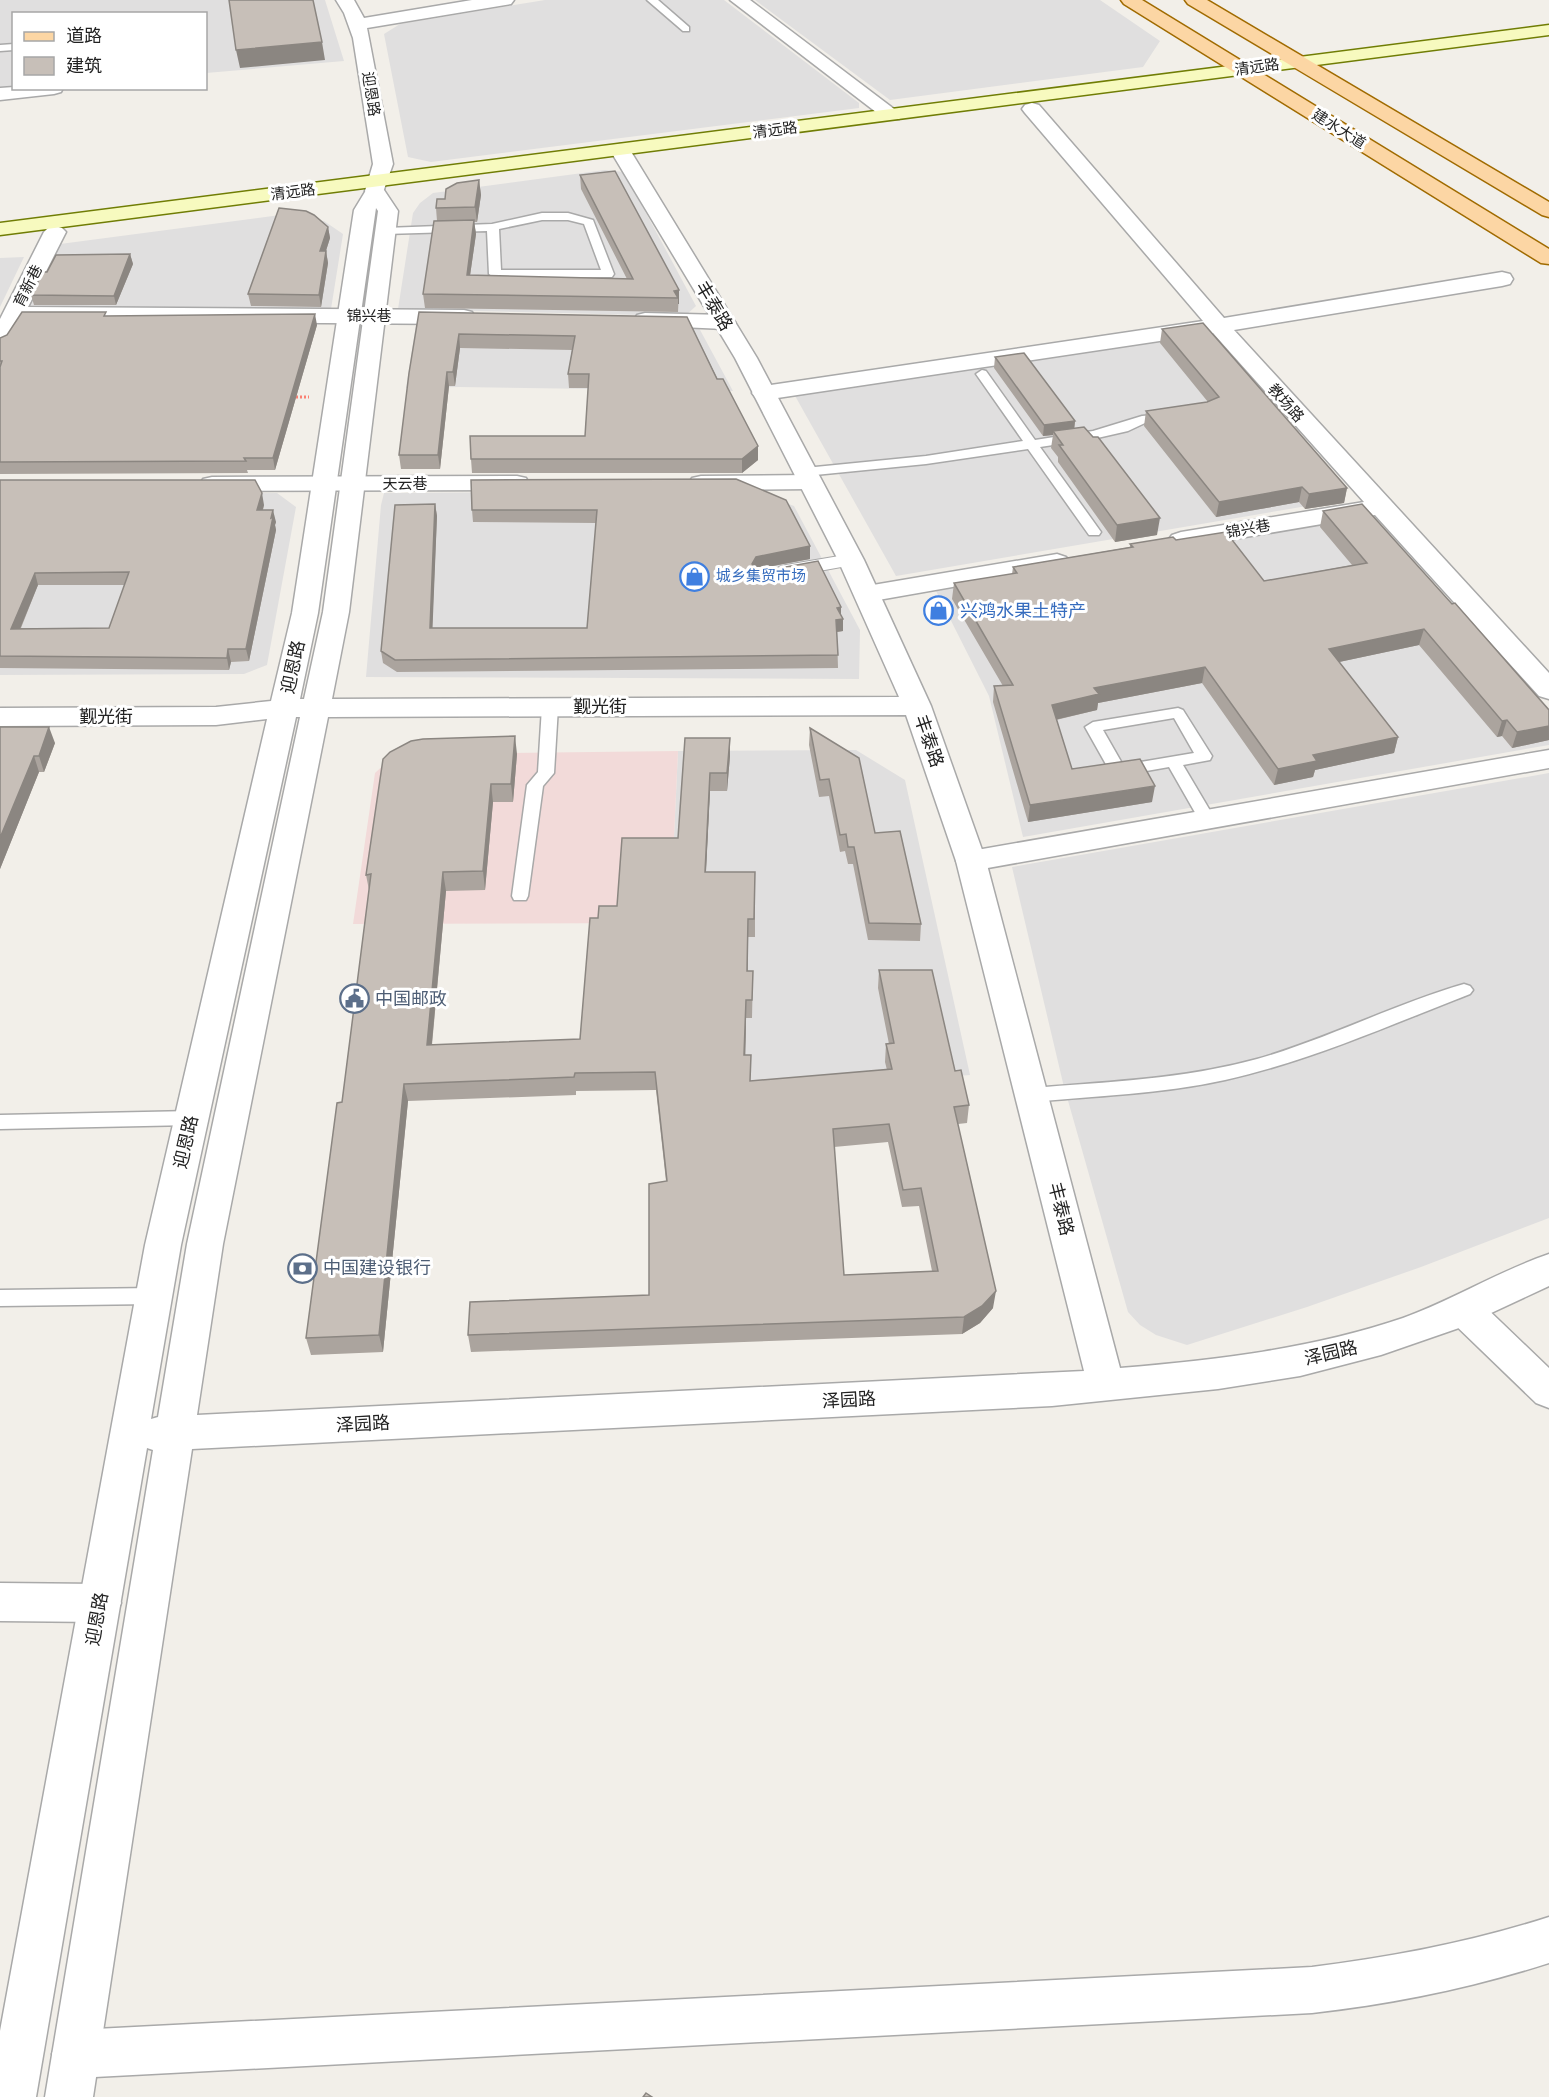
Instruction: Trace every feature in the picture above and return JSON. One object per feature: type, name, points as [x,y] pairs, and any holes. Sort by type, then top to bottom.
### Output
[{"type":"main road","name":"建水大道","points":[[1130,0],[1549,258]]},
{"type":"main road","points":[[1194,0],[1549,211]]},
{"type":"main road","name":"清远路","points":[[0,239],[892,115],[1549,30]]},
{"type":"main road","name":"清远路","points":[[623,154],[1032,109],[1549,44]]},
{"type":"main road","name":"清远路","points":[[0,229],[377,186]]},
{"type":"street","name":"迎恩路","points":[[72,2076],[205,1244],[300,708],[305,613],[338,484],[361,316],[364,210],[377,186],[383,164],[358,24],[345,0]]},
{"type":"street","points":[[358,24],[505,0]]},
{"type":"street","points":[[739,0],[892,115]]},
{"type":"street","points":[[0,94],[36,90]]},
{"type":"street","name":"教场路","points":[[1032,109],[1218,325],[1381,506],[1509,643],[1549,690]]},
{"type":"street","name":"丰泰路","points":[[623,154],[764,393],[851,560],[916,706],[971,861],[1106,1385]]},
{"type":"street","name":"迎恩路","points":[[338,484],[336,397],[385,231],[388,211],[377,186]]},
{"type":"street","name":"育新巷","points":[[0,340],[8,316],[55,232]]},
{"type":"street","points":[[764,393],[1218,325],[1502,279]]},
{"type":"street","name":"锦兴巷","points":[[8,316],[482,317]]},
{"type":"street","points":[[620,320],[724,322]]},
{"type":"street","points":[[681,483],[807,477]]},
{"type":"street","name":"天云巷","points":[[188,484],[540,483]]},
{"type":"street","name":"锦兴巷","points":[[1159,544],[1381,506]]},
{"type":"street","points":[[867,594],[1090,550]]},
{"type":"street","points":[[764,575],[851,560]]},
{"type":"street","name":"觐光街","points":[[0,701],[221,700],[300,708]]},
{"type":"street","name":"觐光街","points":[[0,717],[216,716],[300,708],[916,706]]},
{"type":"street","name":"迎恩路","points":[[12,2097],[154,1296],[192,1118],[300,708]]},
{"type":"street","points":[[971,861],[1549,759]]},
{"type":"street","name":"泽园路","points":[[130,1435],[1052,1390],[1258,1368],[1325,1355],[1381,1340],[1464,1310],[1549,1269]]},
{"type":"street","points":[[1464,1310],[1549,1392]]},
{"type":"street","points":[[0,1602],[100,1603]]},
{"type":"street","points":[[72,2076],[1312,1990],[1425,1974],[1499,1957],[1549,1940]]},
{"type":"lane","points":[[652,0],[686,29]]},
{"type":"lane","points":[[385,231],[493,227],[564,215],[589,222],[608,274],[495,274],[493,227]]},
{"type":"lane","points":[[982,374],[1032,444],[1090,550]]},
{"type":"lane","points":[[807,477],[1093,435],[1123,428],[1142,420],[1183,414]]},
{"type":"lane","points":[[520,896],[535,785],[546,773],[550,707]]},
{"type":"lane","points":[[1178,713],[1204,756],[1173,761],[1118,771],[1093,727],[1178,713]]},
{"type":"lane","points":[[1173,761],[1207,819]]},
{"type":"lane","points":[[1031,1095],[1188,1081],[1226,1074],[1305,1050],[1464,990]]},
{"type":"lane","points":[[0,1122],[192,1118]]},
{"type":"lane","points":[[0,1298],[154,1296]]},
{"type":"path","points":[[291,397],[336,397]]},
{"type":"shaded area","points":[[0,0],[325,0],[344,61],[207,73],[207,12],[12,12],[12,88],[0,91]]},
{"type":"shaded area","points":[[545,0],[724,0],[859,103],[859,108],[431,162],[408,157],[384,34],[400,24]]},
{"type":"shaded area","points":[[755,0],[1100,0],[1160,41],[1143,67],[890,100]]},
{"type":"shaded area","points":[[605,170],[624,172],[696,306],[685,316],[398,309],[413,213],[420,203],[433,193]]},
{"type":"shaded area","points":[[288,214],[324,221],[343,234],[331,309],[25,309],[28,308],[60,244]]},
{"type":"shaded area","points":[[24,257],[0,307],[0,258]]},
{"type":"shaded area","points":[[416,325],[699,328],[733,391],[406,388]]},
{"type":"shaded area","points":[[1201,333],[1342,500],[896,576],[794,394]]},
{"type":"shaded area","points":[[753,491],[794,506],[860,630],[859,679],[366,677],[381,505],[384,493]]},
{"type":"shaded area","points":[[277,493],[296,507],[267,665],[244,674],[0,675],[0,495]]},
{"type":"shaded area","points":[[1373,515],[1549,712],[1549,745],[1023,837],[989,696],[936,591]]},
{"type":"shaded area","points":[[856,750],[905,780],[970,1075],[693,1098],[670,923],[678,751]]},
{"type":"shaded area","points":[[678,751],[670,923],[353,924],[375,773],[388,761],[412,754]]},
{"type":"shaded area","points":[[1549,773],[1549,1218],[1421,1267],[1307,1307],[1187,1345],[1156,1335],[1140,1325],[1128,1312],[1063,1083],[1012,867]]},
{"type":"building","points":[[229,0],[313,0],[322,42],[236,50]]},
{"type":"building","points":[[615,171],[679,290],[674,291],[678,298],[423,294],[434,221],[474,220],[467,275],[633,279],[580,175]]},
{"type":"building","points":[[479,180],[475,207],[436,208],[437,199],[445,199],[446,189],[457,183]]},
{"type":"building","points":[[279,208],[306,211],[328,227],[320,251],[326,251],[319,295],[248,294]]},
{"type":"building","points":[[130,254],[114,296],[31,295],[43,272],[47,272],[56,255]]},
{"type":"building","points":[[22,312],[106,312],[104,316],[315,314],[273,458],[244,458],[246,461],[0,462],[0,367],[2,361],[0,361],[0,338],[7,335]]},
{"type":"building","points":[[419,312],[687,317],[717,379],[723,379],[758,446],[742,459],[471,459],[470,436],[585,436],[589,374],[568,374],[575,336],[459,334],[453,372],[447,372],[438,455],[399,455]]},
{"type":"building","points":[[1203,323],[1347,488],[1309,494],[1302,487],[1219,502],[1146,411],[1207,402],[1219,397],[1162,329]]},
{"type":"building","points":[[1024,353],[1075,421],[1044,425],[995,357]]},
{"type":"building","points":[[1084,427],[1093,437],[1098,437],[1160,518],[1117,525],[1059,445],[1063,445],[1053,431]]},
{"type":"building","points":[[736,479],[786,500],[810,546],[756,557],[752,564],[756,569],[764,571],[818,561],[841,607],[837,608],[843,619],[836,620],[838,655],[395,660],[381,651],[395,505],[435,504],[430,628],[587,628],[597,510],[472,510],[471,480]]},
{"type":"building","points":[[0,480],[255,480],[262,493],[257,510],[273,510],[271,518],[273,517],[246,649],[228,649],[227,658],[0,656]],"holes":[[[129,572],[109,628],[11,629],[35,573]]]},
{"type":"building","points":[[1362,504],[1452,604],[1455,603],[1549,710],[1549,726],[1517,732],[1507,720],[1502,721],[1424,629],[1329,649],[1398,737],[1313,755],[1317,761],[1278,769],[1205,667],[1094,688],[1099,694],[1052,705],[1072,769],[1140,759],[1155,786],[1030,805],[994,686],[1013,685],[954,583],[1017,573],[1013,567],[1133,547],[1130,544],[1226,532],[1264,581],[1367,563],[1323,511]]},
{"type":"building","points":[[0,727],[49,727],[39,756],[34,756],[0,838]]},
{"type":"building","points":[[810,728],[859,758],[875,833],[900,831],[921,924],[869,923],[854,847],[848,847],[846,834],[840,835],[829,779],[820,780]]},
{"type":"building","points":[[515,736],[511,784],[491,784],[483,871],[443,872],[427,1045],[580,1039],[590,918],[598,918],[599,906],[617,906],[622,838],[678,838],[685,738],[730,738],[727,773],[710,773],[705,872],[755,872],[754,919],[748,919],[747,971],[753,971],[752,1000],[746,1000],[744,1055],[751,1055],[750,1081],[892,1069],[886,1044],[894,1043],[879,970],[932,970],[955,1071],[961,1070],[969,1105],[954,1107],[996,1291],[982,1306],[964,1317],[468,1335],[470,1302],[649,1295],[649,1184],[667,1181],[655,1072],[575,1073],[574,1077],[404,1084],[379,1335],[306,1338],[337,1103],[342,1102],[371,874],[366,875],[383,759],[390,752],[411,741]],"holes":[[[889,1124],[903,1190],[921,1188],[938,1271],[844,1275],[833,1129]]]},
{"type":"place","name":"城乡集贸市场","points":[[695,576]]},
{"type":"place","name":"兴鸿水果土特产","points":[[939,611]]},
{"type":"place","name":"中国邮政","points":[[354,999]]},
{"type":"place","name":"中国建设银行","points":[[302,1268]]}]
